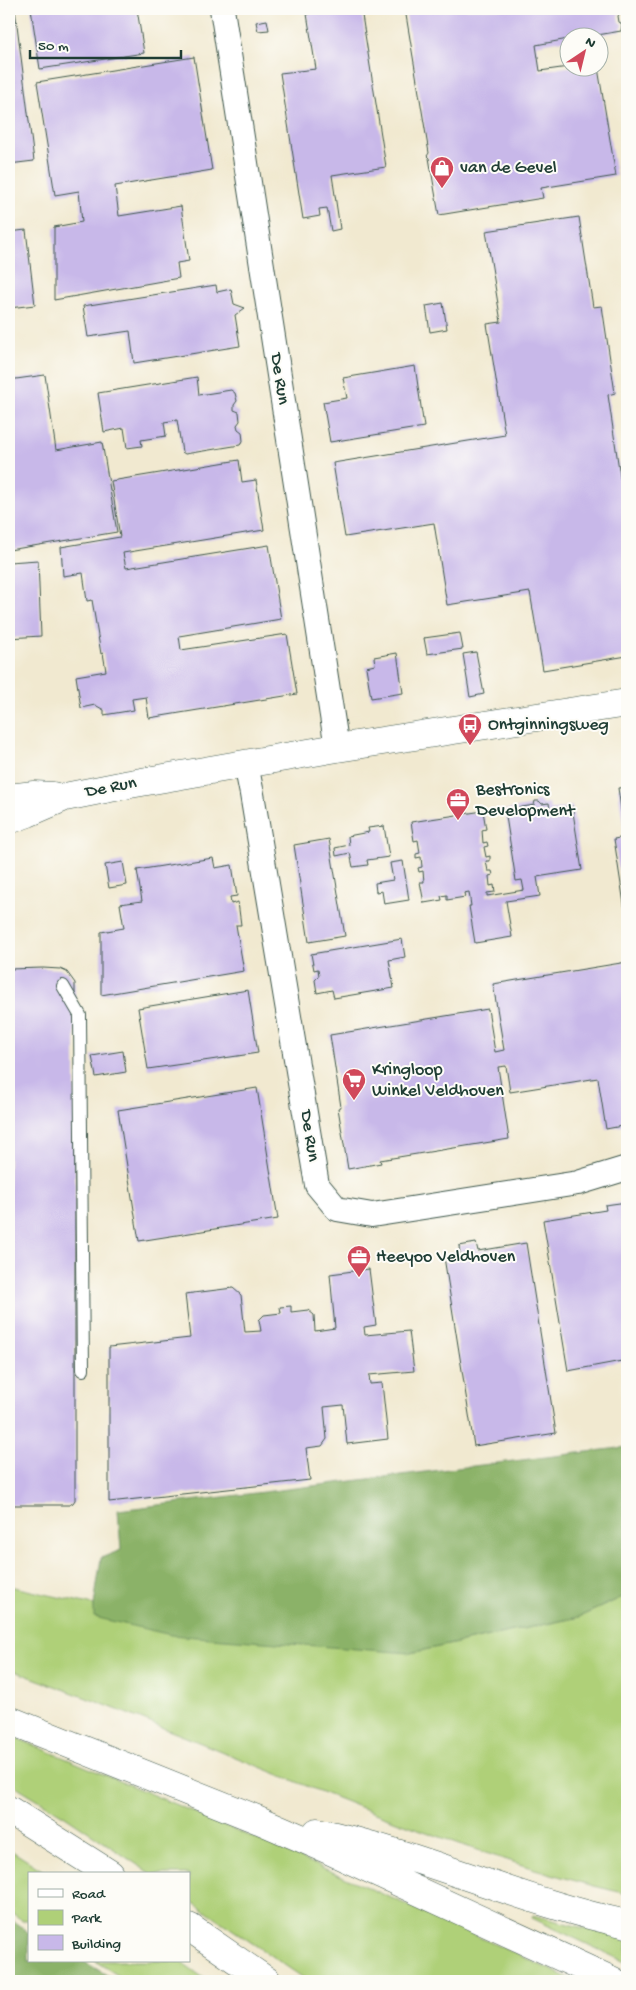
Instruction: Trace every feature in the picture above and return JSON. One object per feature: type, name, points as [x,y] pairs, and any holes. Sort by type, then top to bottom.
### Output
[{"type":"main road","name":"De Run","points":[[9,798],[34,795],[65,797],[337,748],[627,703]]},
{"type":"main road","name":"De Run","points":[[9,820],[28,814],[65,797]]},
{"type":"main road","points":[[9,1720],[259,1820],[331,1851],[614,1981]]},
{"type":"main road","points":[[9,1810],[107,1872]]},
{"type":"main road","points":[[259,1820],[351,1839],[419,1859],[542,1902],[627,1924]]},
{"type":"main road","points":[[190,1928],[267,1981]]},
{"type":"street","name":"De Run","points":[[222,9],[337,748]]},
{"type":"street","name":"De Run","points":[[246,764],[317,1186],[337,1209],[372,1216],[578,1183],[627,1168]]},
{"type":"lane","points":[[63,986],[80,1016],[83,1370]]},
{"type":"green space","points":[[627,1447],[627,1595],[579,1617],[410,1653],[171,1635],[94,1617],[101,1558],[121,1550],[118,1510]]},
{"type":"green space","points":[[9,1586],[94,1605],[95,1617],[410,1653],[579,1617],[627,1595],[627,1894],[562,1877],[435,1835],[343,1801],[110,1707],[9,1669]]},
{"type":"green space","points":[[9,1735],[294,1855],[575,1981],[308,1981],[190,1901],[190,1872],[148,1872],[65,1816],[9,1782]]},
{"type":"green space","points":[[9,1849],[45,1872],[28,1872],[28,1920],[22,1920],[9,1911]]},
{"type":"green space","points":[[533,1915],[627,1939],[627,1963],[532,1918]]},
{"type":"green space","points":[[9,1918],[28,1932],[28,1962],[85,1962],[117,1981],[9,1981]]},
{"type":"green space","points":[[97,1962],[181,1962],[208,1981],[127,1981]]},
{"type":"building","points":[[9,9],[15,9],[34,161],[9,164]]},
{"type":"building","points":[[31,9],[137,9],[144,53],[40,69]]},
{"type":"building","points":[[339,9],[361,9],[386,167],[332,175],[340,229],[331,231],[327,208],[319,209],[320,216],[303,219],[280,73],[316,69],[307,14]]},
{"type":"building","points":[[405,9],[617,9],[617,12],[620,13],[618,16],[619,22],[622,24],[621,31],[608,33],[608,28],[558,28],[558,41],[536,45],[540,71],[558,68],[558,78],[600,78],[616,176],[541,188],[543,198],[439,215],[429,158],[427,156],[429,153]]},
{"type":"building","points":[[267,20],[269,30],[258,31],[256,22]]},
{"type":"building","points":[[194,57],[212,170],[115,186],[119,216],[181,206],[189,261],[177,263],[179,278],[54,300],[54,227],[82,222],[79,191],[55,195],[37,82]]},
{"type":"building","points":[[579,217],[593,307],[602,306],[615,393],[608,395],[621,483],[627,483],[627,656],[543,670],[530,592],[447,605],[434,523],[345,537],[333,463],[505,435],[487,324],[501,322],[486,231]]},
{"type":"building","points":[[26,230],[35,305],[9,308],[9,232]]},
{"type":"building","points":[[216,285],[217,292],[231,289],[234,304],[245,308],[235,315],[240,346],[134,363],[130,331],[88,337],[83,306]]},
{"type":"building","points":[[443,303],[447,329],[430,332],[426,306]]},
{"type":"building","points":[[415,366],[424,427],[330,442],[323,402],[347,398],[343,378]]},
{"type":"building","points":[[45,375],[56,450],[102,442],[117,532],[9,550],[9,380]]},
{"type":"building","points":[[197,377],[199,395],[231,390],[235,393],[237,401],[234,405],[234,410],[239,412],[240,421],[237,425],[238,429],[242,432],[243,441],[240,445],[185,454],[182,452],[177,420],[164,422],[166,436],[141,440],[142,446],[127,448],[124,428],[104,432],[98,393]]},
{"type":"building","points":[[239,460],[242,482],[256,480],[264,530],[123,553],[126,568],[269,545],[281,619],[179,636],[181,650],[287,634],[297,694],[149,718],[146,697],[132,699],[134,710],[104,715],[104,710],[95,705],[81,708],[76,676],[106,671],[103,653],[101,654],[92,600],[87,601],[83,573],[63,576],[61,547],[120,537],[111,481]]},
{"type":"building","points":[[38,560],[41,636],[9,638],[9,562]]},
{"type":"building","points":[[460,633],[463,649],[427,654],[424,638]]},
{"type":"building","points":[[476,652],[484,694],[470,697],[463,654]]},
{"type":"building","points":[[397,653],[403,693],[371,698],[366,667],[375,665],[374,657]]},
{"type":"building","points":[[627,787],[626,917],[614,839],[625,837],[618,788]]},
{"type":"building","points":[[535,801],[539,801],[542,804],[549,803],[550,810],[572,806],[582,870],[537,877],[540,896],[506,901],[512,937],[475,943],[469,906],[471,906],[469,892],[464,893],[465,897],[447,900],[447,895],[441,896],[442,900],[424,903],[420,882],[424,882],[423,871],[419,872],[418,868],[422,867],[421,857],[416,858],[416,854],[420,853],[418,840],[414,841],[411,822],[483,811],[486,829],[482,830],[483,843],[487,842],[488,846],[484,847],[486,857],[490,856],[490,861],[486,861],[488,871],[492,871],[493,875],[489,876],[490,886],[494,885],[495,892],[487,893],[487,896],[524,890],[522,880],[516,881],[505,810],[534,805]]},
{"type":"building","points":[[384,826],[389,857],[367,860],[368,865],[353,867],[350,853],[336,856],[335,848],[349,845],[348,836],[369,832],[368,828]]},
{"type":"building","points":[[329,839],[345,936],[309,942],[294,845]]},
{"type":"building","points":[[213,858],[215,868],[232,865],[237,896],[230,897],[231,904],[238,902],[241,925],[236,925],[244,971],[101,995],[101,932],[124,928],[120,904],[142,901],[137,870]]},
{"type":"building","points":[[403,861],[409,900],[384,904],[382,891],[376,892],[375,883],[393,880],[390,863]]},
{"type":"building","points":[[123,862],[127,885],[109,888],[105,865]]},
{"type":"building","points":[[402,939],[405,957],[389,960],[394,988],[334,998],[332,990],[317,993],[315,980],[319,976],[318,969],[314,970],[311,954]]},
{"type":"building","points":[[627,962],[627,1125],[606,1129],[598,1078],[510,1092],[506,1066],[498,1067],[509,1139],[380,1160],[381,1163],[348,1169],[338,1108],[341,1107],[330,1035],[488,1009],[495,1052],[504,1050],[493,984]]},
{"type":"building","points":[[9,969],[60,969],[67,972],[75,983],[75,1500],[69,1505],[9,1505]]},
{"type":"building","points":[[248,990],[258,1053],[148,1069],[138,1008]]},
{"type":"building","points":[[123,1051],[126,1072],[96,1077],[92,1056]]},
{"type":"building","points":[[257,1088],[278,1219],[139,1241],[118,1110]]},
{"type":"building","points":[[627,1202],[627,1360],[568,1371],[543,1220],[606,1210],[605,1205]]},
{"type":"building","points":[[476,1243],[478,1251],[526,1243],[556,1433],[474,1446],[444,1257],[460,1254],[459,1246]]},
{"type":"building","points":[[369,1269],[376,1325],[364,1327],[365,1335],[409,1331],[414,1371],[369,1375],[370,1384],[382,1383],[388,1439],[347,1444],[343,1405],[324,1407],[327,1439],[322,1446],[306,1448],[310,1480],[109,1502],[109,1347],[190,1338],[185,1294],[233,1288],[241,1295],[245,1332],[261,1331],[259,1320],[264,1315],[281,1313],[280,1307],[291,1306],[291,1312],[308,1310],[314,1315],[315,1331],[335,1328],[330,1274]]},
{"type":"place","name":"van de Gevel","points":[[442,189]]},
{"type":"place","name":"Ontginningsweg","points":[[470,746]]},
{"type":"place","name":"Bestronics Development","points":[[458,821]]},
{"type":"place","name":"Kringloop Winkel Veldhoven","points":[[354,1101]]},
{"type":"place","name":"Heeyoo Veldhoven","points":[[359,1278]]}]
